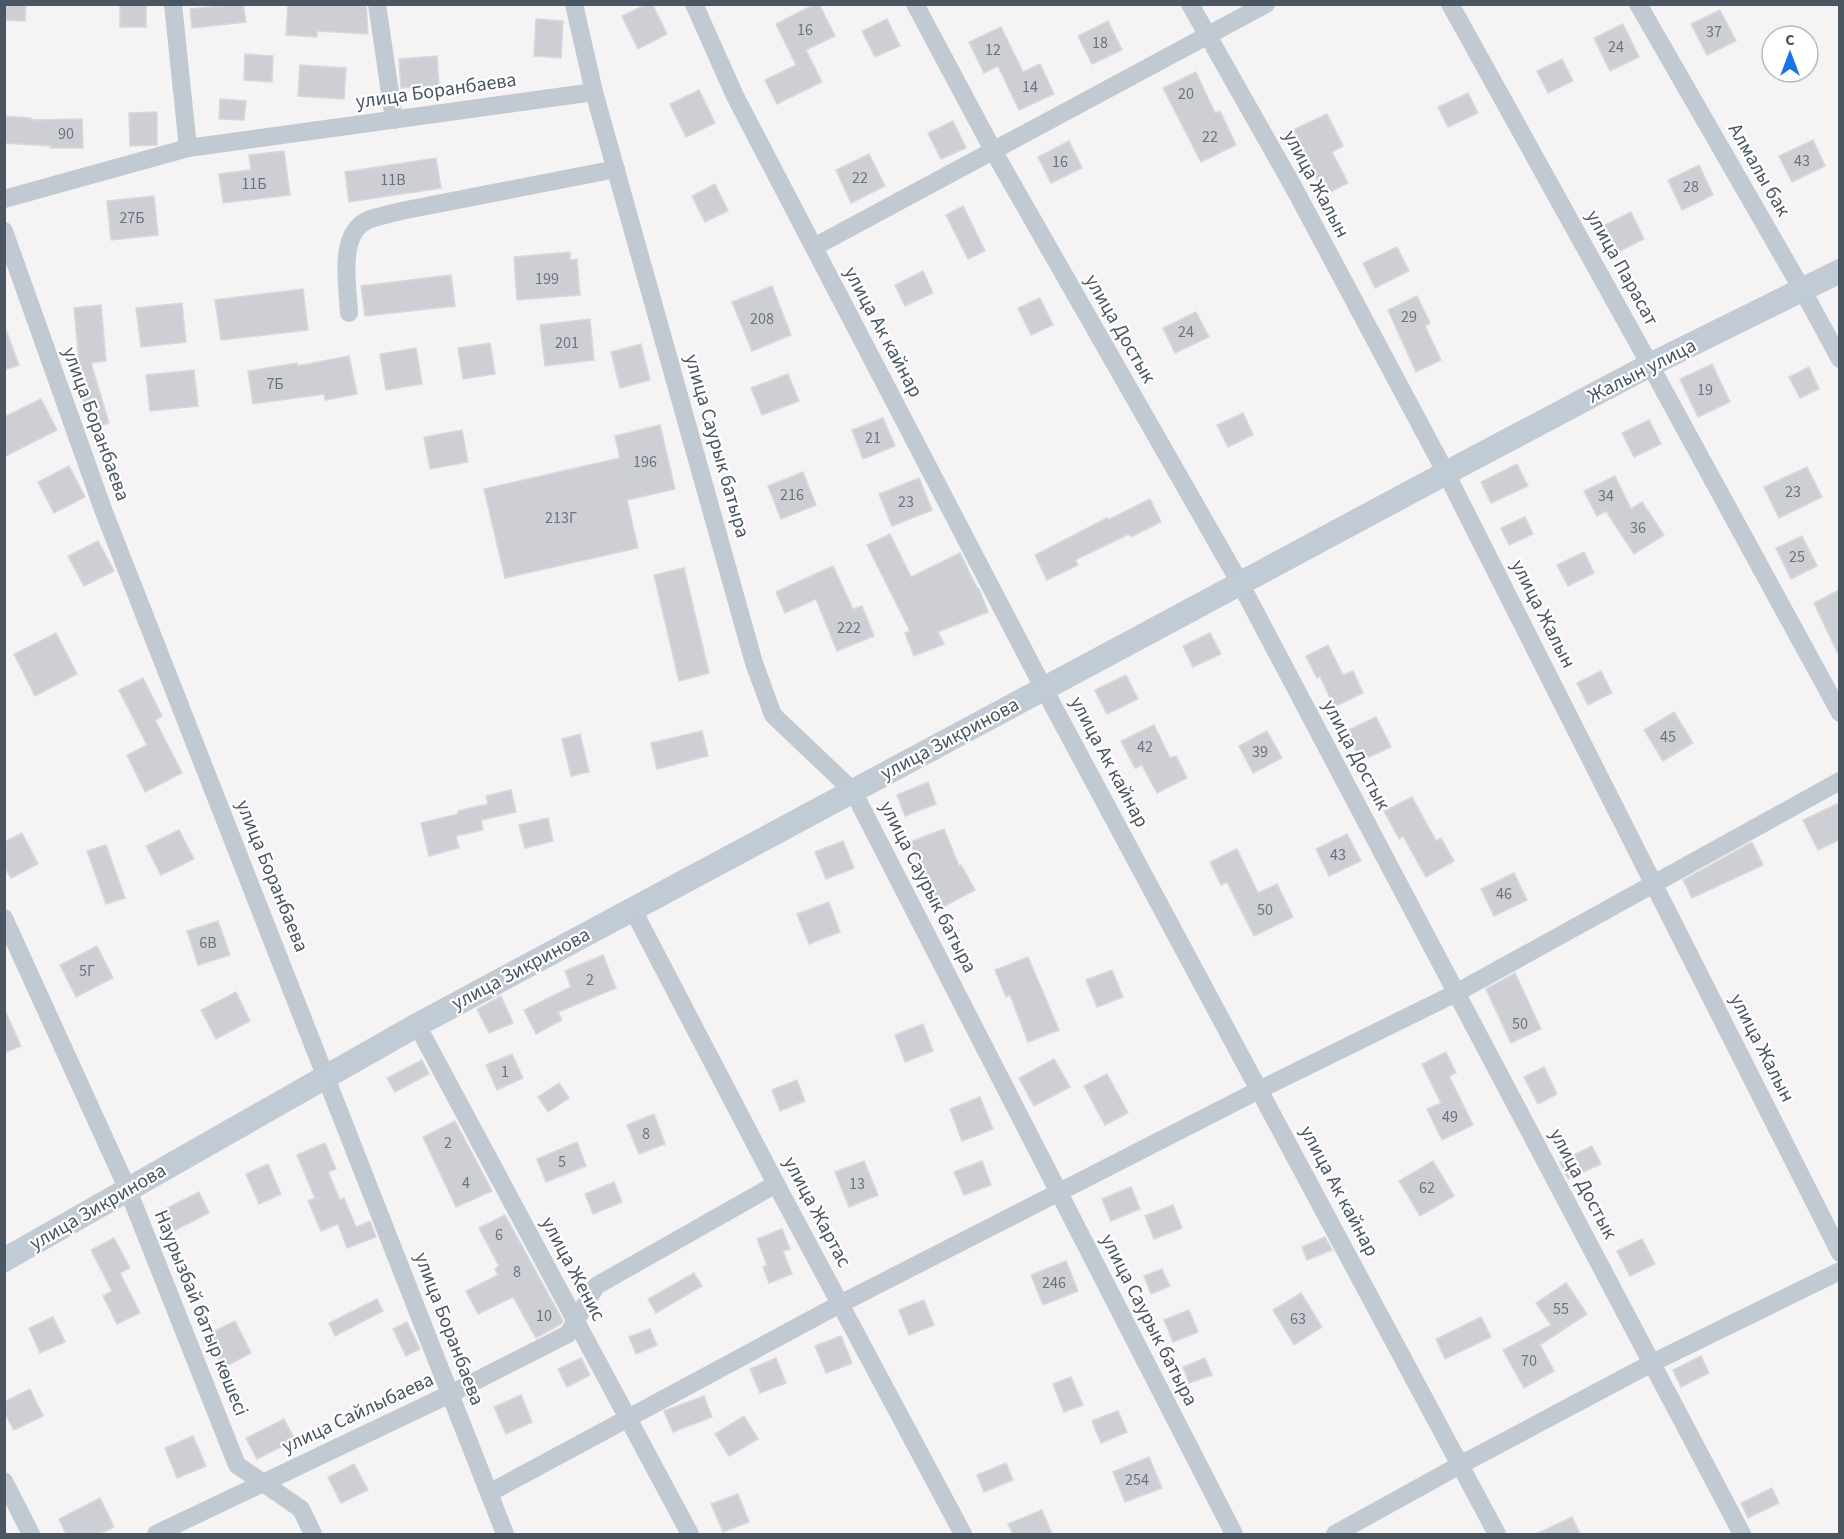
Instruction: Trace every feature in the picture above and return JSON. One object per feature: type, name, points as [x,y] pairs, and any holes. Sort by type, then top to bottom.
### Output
[{"type":"street","points":[[173,4],[188,148]]},
{"type":"street","points":[[377,4],[394,120]]},
{"type":"street","name":"улица Саурык батыра","points":[[574,4],[594,92],[754,663],[773,715],[853,791],[1234,1534]]},
{"type":"street","name":"улица Ак кайнар","points":[[694,4],[735,96],[1044,689],[1497,1534]]},
{"type":"street","name":"улица Достык","points":[[915,4],[993,152],[1240,583],[1742,1534]]},
{"type":"street","name":"улица Жалын","points":[[1190,4],[1294,188],[1446,473],[1839,1253]]},
{"type":"street","points":[[814,247],[1266,4]]},
{"type":"street","name":"улица Парасат","points":[[1450,4],[1839,712]]},
{"type":"street","name":"Алмалы бак","points":[[1638,4],[1803,291],[1839,359]]},
{"type":"street","name":"улица Боранбаева","points":[[4,199],[188,148],[594,92]]},
{"type":"street","points":[[349,313],[346,253],[356,230],[367,220],[616,170]]},
{"type":"street","name":"улица Боранбаева","points":[[4,231],[104,512],[505,1534]]},
{"type":"street","name":"Жалын улица","points":[[1240,583],[1650,365],[1803,291],[1839,271]]},
{"type":"street","name":"улица Зикринова","points":[[4,1260],[417,1025],[1240,583]]},
{"type":"street","points":[[489,1493],[840,1304],[1259,1090],[1456,993],[1839,781]]},
{"type":"street","name":"улица Жартас","points":[[633,910],[963,1534]]},
{"type":"street","name":"Наурызбай батыр көшесі","points":[[4,918],[128,1190],[237,1465],[301,1509],[313,1534]]},
{"type":"street","name":"улица Женис","points":[[417,1025],[690,1534]]},
{"type":"street","name":"улица Сайлыбаева","points":[[156,1534],[450,1394],[568,1334],[596,1286],[776,1184]]},
{"type":"street","points":[[1335,1534],[1652,1363],[1839,1271]]},
{"type":"street","points":[[4,1481],[31,1534]]},
{"type":"building","points":[[4,4],[26,4],[25,21],[4,20]]},
{"type":"building","points":[[120,4],[146,4],[146,27],[120,27]]},
{"type":"building","points":[[243,4],[246,22],[192,28],[190,9]]},
{"type":"building","points":[[288,4],[366,4],[368,34],[317,31],[317,37],[286,35]]},
{"type":"building","points":[[647,4],[652,4],[667,34],[638,49],[622,16]]},
{"type":"building","points":[[819,4],[835,36],[806,50],[822,82],[777,104],[765,80],[796,65],[776,24]]},
{"type":"building","points":[[1720,10],[1736,41],[1707,55],[1691,24]]},
{"type":"building","points":[[536,19],[563,21],[561,58],[534,56]]},
{"type":"building","points":[[887,19],[900,46],[875,57],[862,31]]},
{"type":"building","points":[[1108,21],[1122,50],[1092,64],[1078,36]]},
{"type":"building","points":[[1623,24],[1639,57],[1610,71],[1594,38]]},
{"type":"building","points":[[1001,27],[1023,72],[1040,64],[1054,94],[1019,110],[998,66],[984,73],[969,42]]},
{"type":"building","points":[[245,54],[273,56],[272,82],[244,80]]},
{"type":"building","points":[[437,56],[439,86],[401,88],[399,59]]},
{"type":"building","points":[[1562,59],[1573,81],[1548,93],[1537,71]]},
{"type":"building","points":[[300,65],[346,68],[344,99],[298,96]]},
{"type":"building","points":[[1196,72],[1215,113],[1220,111],[1236,145],[1201,162],[1163,88]]},
{"type":"building","points":[[699,90],[715,123],[686,137],[670,104]]},
{"type":"building","points":[[1468,93],[1478,113],[1448,127],[1438,107]]},
{"type":"building","points":[[220,99],[246,101],[244,120],[219,119]]},
{"type":"building","points":[[157,112],[157,145],[130,146],[129,113]]},
{"type":"building","points":[[1327,114],[1343,146],[1332,152],[1348,183],[1324,195],[1309,163],[1302,166],[1286,133]]},
{"type":"building","points":[[4,116],[31,118],[31,120],[82,119],[83,148],[50,148],[50,146],[4,143]]},
{"type":"building","points":[[953,121],[966,148],[941,159],[928,133]]},
{"type":"building","points":[[1813,140],[1825,166],[1792,182],[1779,156]]},
{"type":"building","points":[[1069,141],[1082,168],[1051,183],[1038,157]]},
{"type":"building","points":[[284,151],[290,195],[223,203],[219,174],[251,170],[249,155]]},
{"type":"building","points":[[869,154],[885,186],[851,203],[836,170]]},
{"type":"building","points":[[436,158],[441,188],[349,202],[345,172]]},
{"type":"building","points":[[1699,165],[1713,195],[1682,210],[1668,180]]},
{"type":"building","points":[[715,184],[728,211],[705,222],[692,196]]},
{"type":"building","points":[[154,196],[158,235],[111,240],[107,201]]},
{"type":"building","points":[[963,206],[985,251],[968,259],[946,215]]},
{"type":"building","points":[[1631,212],[1644,239],[1616,253],[1603,226]]},
{"type":"building","points":[[1397,247],[1409,271],[1375,288],[1363,263]]},
{"type":"building","points":[[570,252],[570,260],[577,259],[580,295],[517,300],[514,257]]},
{"type":"building","points":[[923,271],[933,293],[905,306],[895,285]]},
{"type":"building","points":[[451,275],[455,306],[365,316],[361,286]]},
{"type":"building","points":[[772,286],[791,335],[752,351],[732,302]]},
{"type":"building","points":[[303,289],[308,330],[221,340],[215,300]]},
{"type":"building","points":[[1417,296],[1430,323],[1425,326],[1441,360],[1416,372],[1388,310]]},
{"type":"building","points":[[1040,298],[1053,325],[1031,335],[1018,308]]},
{"type":"building","points":[[182,303],[186,342],[141,347],[136,308]]},
{"type":"building","points":[[101,305],[106,361],[91,363],[109,423],[91,428],[75,373],[80,372],[74,308]]},
{"type":"building","points":[[1196,312],[1209,337],[1175,353],[1163,328]]},
{"type":"building","points":[[590,319],[594,360],[545,366],[540,325]]},
{"type":"building","points":[[4,330],[6,330],[19,365],[4,370]]},
{"type":"building","points":[[490,343],[495,374],[463,379],[458,348]]},
{"type":"building","points":[[641,344],[650,380],[620,388],[611,352]]},
{"type":"building","points":[[416,348],[422,384],[386,390],[380,354]]},
{"type":"building","points":[[349,356],[357,394],[325,400],[324,394],[253,404],[248,371],[297,363],[298,366]]},
{"type":"building","points":[[1712,364],[1730,402],[1698,417],[1680,379]]},
{"type":"building","points":[[1809,367],[1819,389],[1800,398],[1789,377]]},
{"type":"building","points":[[194,370],[198,406],[150,411],[146,375]]},
{"type":"building","points":[[788,374],[799,401],[762,415],[751,388]]},
{"type":"building","points":[[41,399],[57,430],[4,457],[4,417]]},
{"type":"building","points":[[1243,413],[1253,435],[1228,447],[1217,425]]},
{"type":"building","points":[[883,418],[895,446],[863,459],[852,430]]},
{"type":"building","points":[[1649,420],[1661,444],[1634,457],[1622,433]]},
{"type":"building","points":[[660,425],[675,489],[627,500],[638,548],[505,578],[484,489],[620,458],[615,436]]},
{"type":"building","points":[[462,430],[468,462],[430,469],[424,437]]},
{"type":"building","points":[[1517,464],[1528,486],[1491,503],[1481,482]]},
{"type":"building","points":[[69,466],[85,497],[54,513],[38,482]]},
{"type":"building","points":[[1807,467],[1822,497],[1779,518],[1764,487]]},
{"type":"building","points":[[803,472],[816,505],[781,519],[768,486]]},
{"type":"building","points":[[1615,476],[1631,509],[1642,502],[1664,535],[1634,554],[1606,511],[1597,516],[1584,491]]},
{"type":"building","points":[[919,478],[932,510],[892,526],[879,494]]},
{"type":"building","points":[[1150,499],[1161,522],[1131,537],[1129,534],[1075,560],[1078,565],[1047,580],[1035,555]]},
{"type":"building","points":[[1525,517],[1533,534],[1509,545],[1501,528]]},
{"type":"building","points":[[890,534],[911,577],[960,553],[988,612],[938,632],[944,644],[914,656],[905,633],[910,631],[867,545]]},
{"type":"building","points":[[1802,536],[1817,566],[1791,579],[1776,548]]},
{"type":"building","points":[[98,541],[114,571],[84,586],[68,556]]},
{"type":"building","points":[[1584,552],[1594,573],[1568,586],[1557,565]]},
{"type":"building","points":[[833,566],[853,609],[862,606],[874,636],[837,651],[816,599],[785,613],[776,592]]},
{"type":"building","points":[[684,568],[709,673],[679,681],[654,575]]},
{"type":"building","points":[[1839,590],[1839,656],[1814,603]]},
{"type":"building","points":[[56,633],[77,674],[35,696],[14,654]]},
{"type":"building","points":[[1210,633],[1221,654],[1193,667],[1183,646]]},
{"type":"building","points":[[1328,645],[1343,675],[1353,671],[1363,693],[1334,707],[1320,676],[1317,678],[1306,656]]},
{"type":"building","points":[[1601,671],[1612,693],[1588,705],[1577,683]]},
{"type":"building","points":[[1126,675],[1138,699],[1107,714],[1095,690]]},
{"type":"building","points":[[143,678],[162,716],[155,720],[182,773],[145,792],[127,755],[147,745],[119,690]]},
{"type":"building","points":[[1674,712],[1693,743],[1663,761],[1644,730]]},
{"type":"building","points":[[1376,717],[1391,747],[1361,761],[1346,731]]},
{"type":"building","points":[[1154,725],[1170,758],[1176,756],[1187,778],[1157,793],[1142,765],[1135,768],[1121,741]]},
{"type":"building","points":[[702,731],[708,756],[657,769],[651,743]]},
{"type":"building","points":[[1267,731],[1282,758],[1253,773],[1239,746]]},
{"type":"building","points":[[580,734],[589,772],[571,776],[562,739]]},
{"type":"building","points":[[928,782],[936,804],[905,816],[897,795]]},
{"type":"building","points":[[511,790],[516,812],[481,820],[483,830],[456,836],[459,848],[429,856],[421,823],[488,804],[486,796]]},
{"type":"building","points":[[1412,797],[1436,841],[1441,838],[1454,861],[1426,877],[1403,836],[1399,839],[1384,811]]},
{"type":"building","points":[[1839,803],[1839,840],[1818,850],[1803,820]]},
{"type":"building","points":[[548,818],[553,841],[525,848],[519,825]]},
{"type":"building","points":[[944,829],[959,866],[961,865],[975,890],[941,908],[923,875],[910,842]]},
{"type":"building","points":[[179,830],[194,859],[161,875],[146,846]]},
{"type":"building","points":[[22,833],[38,864],[11,878],[4,866],[4,842]]},
{"type":"building","points":[[1347,834],[1361,861],[1329,876],[1316,849]]},
{"type":"building","points":[[843,841],[854,868],[826,879],[815,852]]},
{"type":"building","points":[[1752,842],[1763,865],[1692,898],[1683,880]]},
{"type":"building","points":[[106,845],[125,898],[106,904],[87,851]]},
{"type":"building","points":[[1237,849],[1258,893],[1277,884],[1293,917],[1254,936],[1227,882],[1221,885],[1210,862]]},
{"type":"building","points":[[1514,873],[1527,900],[1494,916],[1481,889]]},
{"type":"building","points":[[829,902],[840,932],[809,944],[797,914]]},
{"type":"building","points":[[218,921],[230,955],[198,965],[187,931]]},
{"type":"building","points":[[97,946],[113,978],[76,997],[60,965]]},
{"type":"building","points":[[603,955],[616,988],[558,1012],[562,1020],[536,1034],[524,1010],[571,987],[565,971]]},
{"type":"building","points":[[1028,957],[1059,1030],[1028,1042],[1010,995],[1006,997],[995,970]]},
{"type":"building","points":[[1112,970],[1123,997],[1097,1007],[1086,980]]},
{"type":"building","points":[[1515,973],[1541,1029],[1511,1043],[1486,989]]},
{"type":"building","points":[[236,992],[250,1021],[216,1039],[201,1010]]},
{"type":"building","points":[[501,996],[513,1023],[489,1033],[477,1009]]},
{"type":"building","points":[[4,1008],[21,1046],[4,1053]]},
{"type":"building","points":[[923,1024],[933,1051],[905,1062],[895,1035]]},
{"type":"building","points":[[1446,1052],[1456,1073],[1449,1076],[1473,1125],[1442,1140],[1427,1109],[1441,1103],[1422,1064]]},
{"type":"building","points":[[512,1054],[523,1078],[497,1090],[486,1065]]},
{"type":"building","points":[[1054,1059],[1070,1087],[1034,1106],[1019,1078]]},
{"type":"building","points":[[422,1060],[429,1074],[395,1092],[387,1078]]},
{"type":"building","points":[[1544,1067],[1557,1094],[1538,1104],[1524,1077]]},
{"type":"building","points":[[1107,1074],[1128,1113],[1105,1125],[1084,1086]]},
{"type":"building","points":[[797,1080],[805,1101],[780,1111],[772,1090]]},
{"type":"building","points":[[559,1083],[569,1098],[548,1112],[538,1097]]},
{"type":"building","points":[[980,1097],[993,1129],[962,1141],[950,1109]]},
{"type":"building","points":[[654,1114],[665,1144],[639,1154],[627,1125]]},
{"type":"building","points":[[455,1121],[492,1191],[456,1207],[423,1137]]},
{"type":"building","points":[[577,1142],[586,1166],[546,1182],[537,1159]]},
{"type":"building","points":[[325,1143],[336,1169],[328,1172],[340,1200],[344,1198],[356,1227],[370,1221],[376,1237],[347,1248],[338,1224],[321,1231],[308,1201],[315,1198],[297,1155]]},
{"type":"building","points":[[1592,1146],[1601,1164],[1568,1179],[1560,1162]]},
{"type":"building","points":[[864,1161],[878,1195],[849,1207],[835,1172]]},
{"type":"building","points":[[982,1161],[991,1185],[964,1195],[954,1172]]},
{"type":"building","points":[[1433,1161],[1454,1196],[1420,1216],[1399,1181]]},
{"type":"building","points":[[268,1164],[281,1194],[259,1204],[246,1174]]},
{"type":"building","points":[[614,1182],[622,1202],[593,1214],[585,1194]]},
{"type":"building","points":[[1131,1187],[1140,1209],[1111,1221],[1102,1199]]},
{"type":"building","points":[[199,1192],[209,1213],[168,1234],[157,1213]]},
{"type":"building","points":[[1173,1205],[1182,1228],[1154,1239],[1145,1216]]},
{"type":"building","points":[[505,1215],[563,1321],[536,1338],[513,1297],[478,1314],[466,1291],[498,1275],[495,1269],[499,1266],[479,1228]]},
{"type":"building","points":[[782,1229],[790,1249],[783,1251],[792,1274],[769,1283],[763,1267],[767,1265],[757,1239]]},
{"type":"building","points":[[1325,1237],[1332,1250],[1307,1260],[1302,1247]]},
{"type":"building","points":[[114,1238],[130,1268],[120,1273],[140,1313],[117,1324],[103,1296],[112,1291],[91,1250]]},
{"type":"building","points":[[1642,1239],[1655,1264],[1630,1276],[1617,1251]]},
{"type":"building","points":[[1066,1261],[1078,1291],[1043,1305],[1031,1275]]},
{"type":"building","points":[[1162,1269],[1170,1286],[1151,1294],[1144,1276]]},
{"type":"building","points":[[694,1273],[702,1286],[656,1313],[648,1299]]},
{"type":"building","points":[[1566,1283],[1587,1314],[1540,1345],[1554,1371],[1524,1388],[1503,1350],[1551,1325],[1536,1303]]},
{"type":"building","points":[[1301,1293],[1322,1327],[1294,1345],[1273,1310]]},
{"type":"building","points":[[377,1299],[383,1311],[335,1336],[329,1323]]},
{"type":"building","points":[[924,1300],[934,1325],[909,1335],[899,1310]]},
{"type":"building","points":[[1189,1310],[1198,1332],[1173,1342],[1164,1320]]},
{"type":"building","points":[[53,1317],[65,1342],[40,1353],[29,1328]]},
{"type":"building","points":[[1481,1317],[1491,1337],[1445,1359],[1436,1339]]},
{"type":"building","points":[[235,1321],[251,1353],[223,1368],[206,1335]]},
{"type":"building","points":[[407,1322],[420,1349],[406,1356],[393,1329]]},
{"type":"building","points":[[650,1329],[657,1345],[636,1354],[629,1337]]},
{"type":"building","points":[[841,1336],[852,1363],[826,1373],[815,1346]]},
{"type":"building","points":[[1701,1356],[1709,1373],[1681,1387],[1673,1370]]},
{"type":"building","points":[[581,1358],[590,1375],[567,1387],[558,1369]]},
{"type":"building","points":[[776,1358],[786,1383],[760,1393],[750,1369]]},
{"type":"building","points":[[1205,1358],[1212,1375],[1189,1383],[1183,1367]]},
{"type":"building","points":[[1071,1377],[1083,1405],[1064,1412],[1053,1384]]},
{"type":"building","points":[[30,1389],[43,1416],[14,1430],[4,1412],[4,1402]]},
{"type":"building","points":[[521,1395],[532,1422],[506,1434],[494,1407]]},
{"type":"building","points":[[704,1396],[712,1417],[673,1432],[664,1411]]},
{"type":"building","points":[[1118,1411],[1127,1432],[1101,1443],[1092,1421]]},
{"type":"building","points":[[744,1416],[758,1439],[729,1456],[715,1434]]},
{"type":"building","points":[[284,1419],[295,1440],[257,1459],[246,1438]]},
{"type":"building","points":[[193,1436],[206,1466],[177,1478],[165,1448]]},
{"type":"building","points":[[1149,1457],[1162,1488],[1125,1502],[1113,1472]]},
{"type":"building","points":[[1006,1463],[1013,1480],[984,1492],[977,1475]]},
{"type":"building","points":[[354,1464],[368,1490],[341,1503],[328,1477]]},
{"type":"building","points":[[1772,1488],[1779,1503],[1748,1518],[1741,1503]]},
{"type":"building","points":[[738,1494],[749,1522],[723,1532],[711,1504]]},
{"type":"building","points":[[100,1498],[114,1527],[99,1534],[66,1534],[59,1519]]},
{"type":"building","points":[[1042,1510],[1052,1534],[1013,1534],[1008,1524]]},
{"type":"building","points":[[1572,1517],[1580,1534],[1536,1534]]}]
